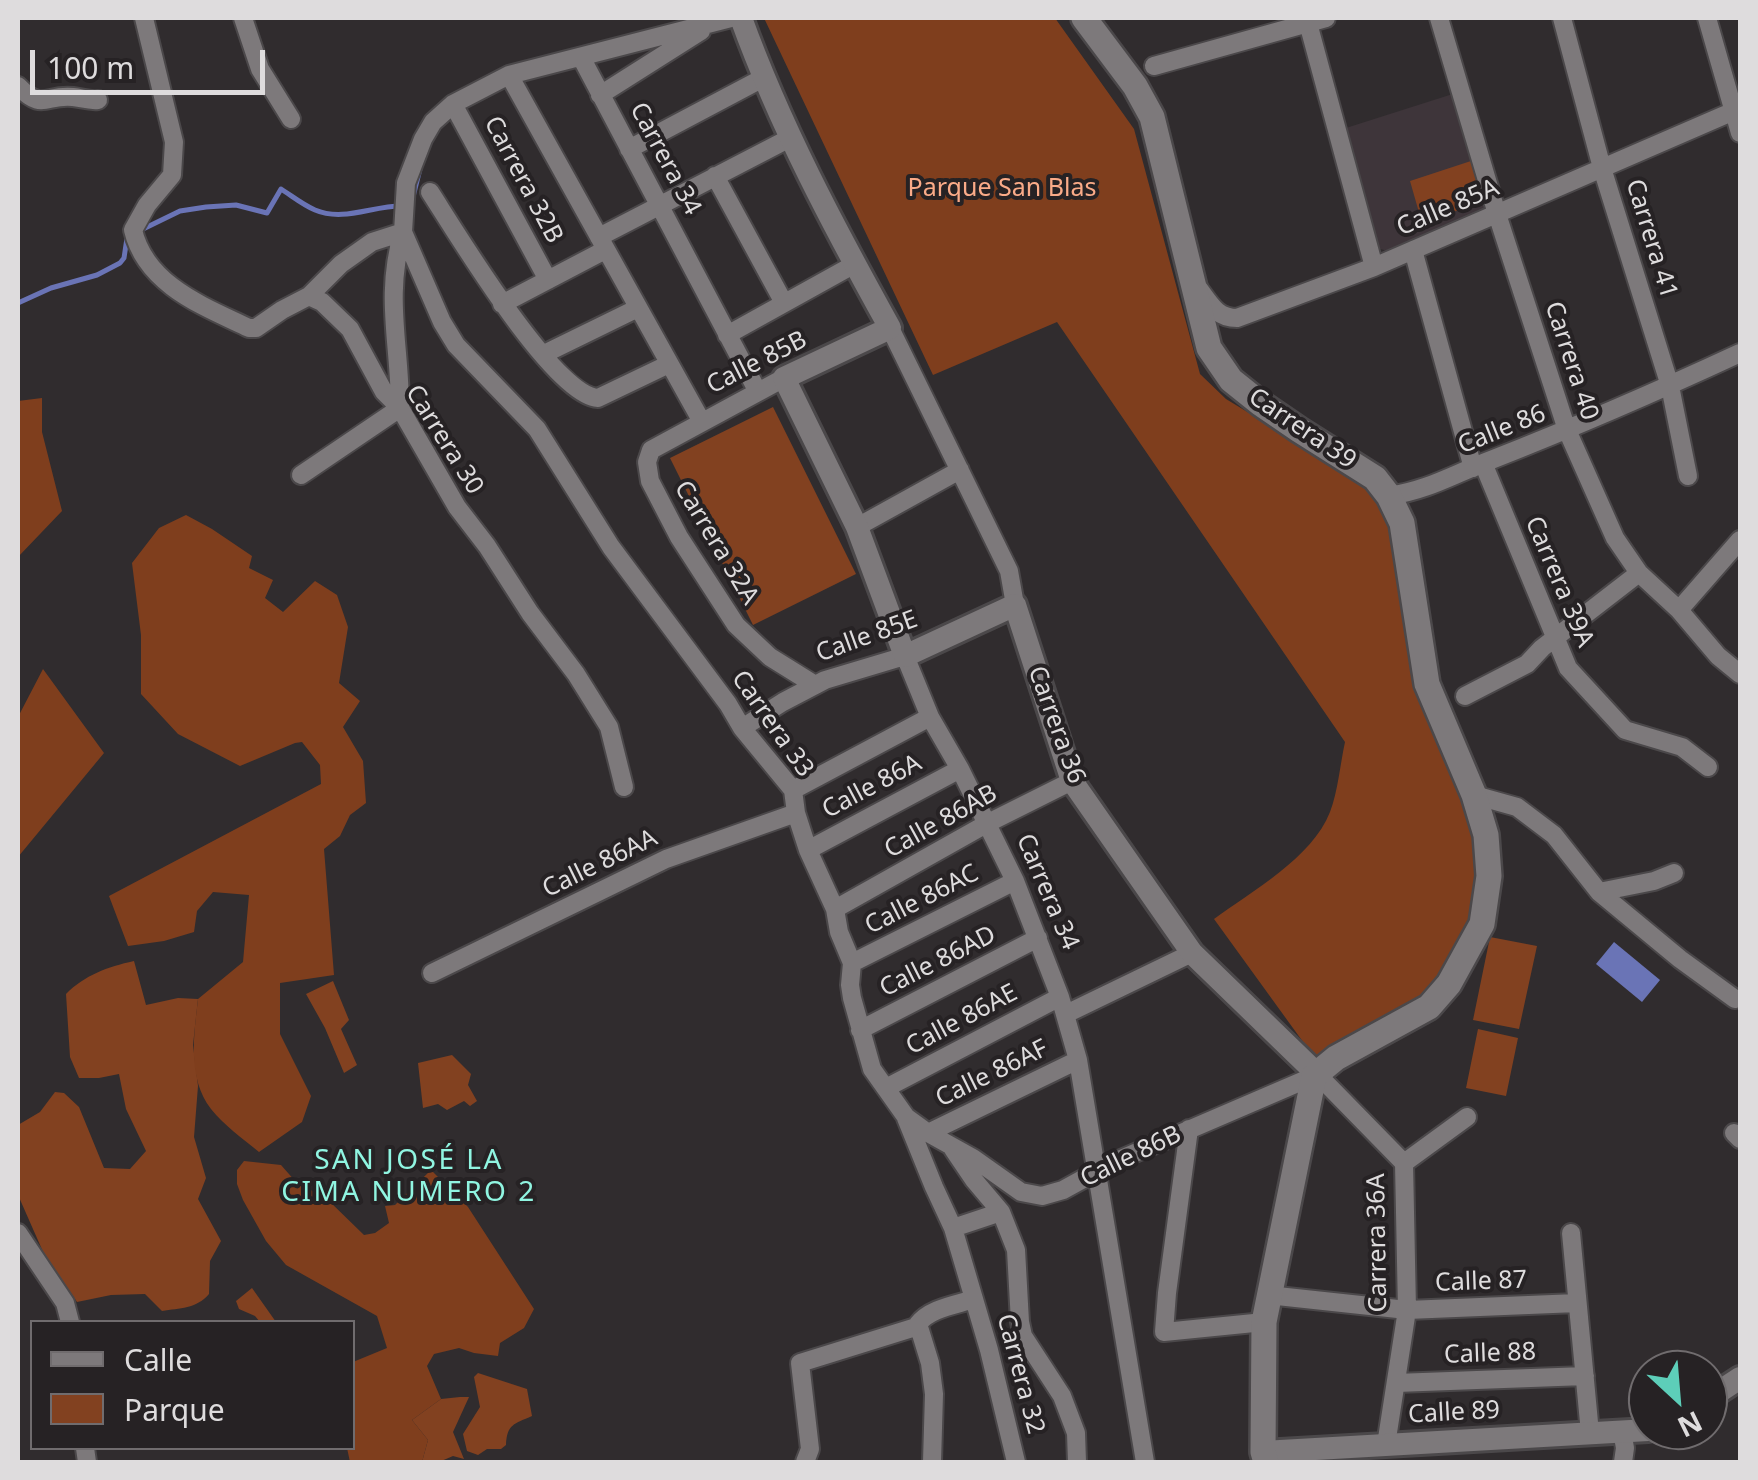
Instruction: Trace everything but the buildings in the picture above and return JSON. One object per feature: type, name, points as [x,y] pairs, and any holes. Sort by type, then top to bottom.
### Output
[{"type":"main road","name":"Carrera 39","points":[[1084,18],[1136,86],[1152,118],[1208,348],[1231,380],[1286,422],[1375,478],[1402,523],[1427,684],[1474,795],[1486,835],[1489,876],[1482,924]]},
{"type":"main road","name":"Calle 86B","points":[[1315,1074],[1336,1058],[1429,1007],[1450,984],[1482,924]]},
{"type":"main road","points":[[1264,1457],[1264,1322],[1315,1074]]},
{"type":"street","points":[[144,18],[174,142],[172,175],[146,205],[138,245],[166,283],[188,298],[256,328],[309,296],[341,264],[372,242],[404,232]]},
{"type":"street","points":[[242,18],[260,68],[291,119]]},
{"type":"street","name":"Carrera 36","points":[[741,18],[790,138],[890,328],[1009,571],[1014,605],[1072,781],[1192,952],[1315,1074]]},
{"type":"street","name":"Carrera 40","points":[[1439,18],[1567,430],[1615,538],[1640,572],[1718,656],[1740,674]]},
{"type":"street","name":"Carrera 41","points":[[1562,18],[1602,168],[1670,386],[1688,476]]},
{"type":"street","points":[[1706,18],[1740,133]]},
{"type":"street","points":[[454,104],[509,75],[722,20]]},
{"type":"street","points":[[600,95],[722,20]]},
{"type":"street","points":[[1154,66],[1269,25],[1317,20],[1374,267]]},
{"type":"street","name":"Carrera 34","points":[[581,57],[758,392]]},
{"type":"street","points":[[509,75],[702,422]]},
{"type":"street","points":[[630,149],[763,78]]},
{"type":"street","points":[[18,86],[28,97],[40,101],[72,97],[98,100]]},
{"type":"street","name":"Carrera 33","points":[[454,104],[434,122],[423,139],[406,183],[404,232],[442,322],[456,345],[536,430],[611,547],[742,728],[793,790],[808,850],[835,908],[839,932],[852,963],[850,985],[872,1069],[906,1117],[953,1149],[1001,1212],[1016,1250],[1023,1336],[1062,1396],[1076,1433],[1078,1462]]},
{"type":"street","name":"Carrera 32B","points":[[454,104],[548,280]]},
{"type":"street","name":"Calle 85A","points":[[1191,279],[1216,312],[1225,318],[1238,318],[1374,267],[1734,111]]},
{"type":"street","points":[[502,304],[548,280],[659,205],[790,138]]},
{"type":"street","points":[[715,176],[784,303]]},
{"type":"street","points":[[430,192],[502,304],[566,380],[587,398],[598,398],[669,364]]},
{"type":"street","points":[[300,474],[400,408],[393,280],[404,232]]},
{"type":"street","name":"Carrera 39A","points":[[1413,250],[1478,465],[1568,668],[1625,730],[1682,748],[1708,767]]},
{"type":"street","points":[[727,334],[855,264]]},
{"type":"street","name":"Carrera 30","points":[[309,296],[322,302],[350,329],[456,508],[576,674],[609,727],[624,786]]},
{"type":"street","points":[[544,354],[638,308]]},
{"type":"street","name":"Calle 85B","points":[[651,450],[784,378],[890,328]]},
{"type":"street","name":"Calle 86","points":[[1389,496],[1423,490],[1740,353]]},
{"type":"street","name":"Carrera 34","points":[[784,378],[856,527],[930,717],[960,768],[1015,881],[1063,1006],[1078,1060],[1145,1462]]},
{"type":"street","name":"Carrera 32A","points":[[651,450],[647,462],[650,481],[679,537],[736,625],[770,657],[815,685]]},
{"type":"street","points":[[856,527],[960,470]]},
{"type":"street","points":[[1679,610],[1740,540]]},
{"type":"street","points":[[1466,696],[1527,664],[1640,572]]},
{"type":"street","name":"Calle 85E","points":[[742,728],[815,685],[905,656],[1014,605]]},
{"type":"street","points":[[793,790],[930,717]]},
{"type":"street","name":"Calle 86A","points":[[808,850],[960,768]]},
{"type":"street","name":"Calle 86AB","points":[[835,908],[1072,781]]},
{"type":"street","points":[[1474,795],[1517,807],[1554,835],[1599,892],[1734,999]]},
{"type":"street","name":"Calle 86AA","points":[[432,973],[666,858],[796,813]]},
{"type":"street","points":[[1599,892],[1674,873]]},
{"type":"street","name":"Calle 86AC","points":[[852,963],[1015,881]]},
{"type":"street","name":"Calle 86AD","points":[[860,1030],[1038,938]]},
{"type":"street","points":[[1063,1006],[1192,952]]},
{"type":"street","name":"Calle 86AE","points":[[886,1088],[1063,1006]]},
{"type":"street","name":"Calle 86AF","points":[[928,1133],[1078,1060]]},
{"type":"street","name":"Calle 86B","points":[[953,1149],[973,1158],[1021,1192],[1042,1196],[1063,1190],[1315,1074]]},
{"type":"street","name":"Carrera 36A","points":[[1315,1074],[1404,1163],[1407,1310],[1386,1445]]},
{"type":"street","name":"Carrera 32","points":[[906,1117],[953,1228],[989,1350],[1016,1462]]},
{"type":"street","points":[[1404,1163],[1467,1117]]},
{"type":"street","points":[[1189,1129],[1164,1332],[1264,1322]]},
{"type":"street","points":[[953,1228],[1001,1212]]},
{"type":"street","points":[[18,1232],[65,1304],[69,1320]]},
{"type":"street","points":[[1571,1233],[1590,1433]]},
{"type":"street","name":"Calle 87","points":[[1268,1295],[1407,1310],[1577,1303]]},
{"type":"street","points":[[932,1462],[934,1394],[919,1326],[921,1318],[974,1298]]},
{"type":"street","points":[[805,1462],[810,1449],[800,1363],[919,1326]]},
{"type":"street","name":"Calle 88","points":[[1396,1383],[1585,1376]]},
{"type":"street","name":"Calle 89","points":[[1264,1457],[1386,1445],[1420,1453],[1590,1433],[1626,1451]]},
{"type":"shaded area","points":[[1459,92],[1490,210],[1391,252],[1377,248],[1346,128]]},
{"type":"green space","name":"Parque San Blas","points":[[764,18],[1055,18],[1134,129],[1200,374],[1226,399],[1371,487],[1383,500],[1481,835],[1477,922],[1426,1004],[1319,1064],[1214,919],[1280,872],[1310,844],[1333,804],[1345,742],[1057,322],[933,375]]},
{"type":"green space","points":[[1474,160],[1484,201],[1422,223],[1410,181]]},
{"type":"green space","points":[[42,398],[42,432],[62,511],[18,557],[18,401]]},
{"type":"green space","points":[[773,407],[856,574],[753,625],[670,458]]},
{"type":"green space","points":[[186,515],[252,556],[249,568],[273,580],[265,598],[283,612],[315,581],[337,595],[348,627],[339,683],[360,701],[343,727],[363,761],[366,803],[350,815],[340,836],[324,849],[334,975],[280,983],[280,1034],[311,1096],[302,1122],[259,1152],[211,1109],[198,1084],[194,1056],[198,999],[243,962],[249,895],[213,892],[197,911],[194,932],[128,946],[109,896],[321,784],[320,765],[302,742],[240,766],[178,734],[141,694],[141,635],[132,563],[159,528]]},
{"type":"green space","points":[[43,669],[104,753],[18,857],[18,717]]},
{"type":"green space","points":[[1490,937],[1537,946],[1519,1029],[1473,1020]]},
{"type":"green space","points":[[134,961],[146,1005],[178,998],[198,999],[193,1045],[198,1086],[194,1137],[206,1178],[198,1199],[221,1241],[210,1261],[209,1294],[193,1305],[162,1311],[145,1294],[77,1302],[44,1254],[18,1195],[18,1125],[40,1112],[55,1092],[64,1093],[79,1107],[104,1168],[130,1169],[146,1151],[126,1109],[119,1074],[79,1078],[70,1057],[66,994],[97,973]]},
{"type":"green space","points":[[333,981],[349,1020],[341,1029],[357,1065],[344,1073],[306,994]]},
{"type":"green space","points":[[1478,1029],[1518,1038],[1506,1096],[1466,1088]]},
{"type":"green space","points":[[452,1055],[471,1074],[468,1085],[477,1101],[470,1106],[464,1101],[447,1110],[438,1104],[423,1108],[418,1063]]},
{"type":"green space","points":[[244,1161],[281,1165],[296,1182],[327,1199],[364,1235],[389,1223],[385,1206],[395,1205],[431,1170],[468,1207],[534,1309],[524,1328],[500,1343],[498,1356],[459,1348],[434,1354],[427,1366],[441,1399],[412,1420],[428,1440],[422,1462],[350,1462],[347,1450],[355,1450],[355,1361],[387,1348],[377,1316],[286,1265],[266,1241],[243,1200],[237,1170]]},
{"type":"green space","points":[[252,1288],[275,1320],[258,1320],[239,1309],[236,1301]]},
{"type":"green space","points":[[478,1373],[527,1389],[532,1416],[513,1426],[501,1449],[487,1449],[478,1455],[467,1451],[463,1434],[480,1407],[474,1377]]},
{"type":"green space","points":[[469,1397],[453,1432],[464,1459],[453,1456],[439,1462],[422,1462],[428,1440],[412,1420],[441,1399]]},
{"type":"water","points":[[1614,942],[1660,980],[1642,1002],[1596,964]]},
{"type":"waterway","points":[[413,197],[420,169]]},
{"type":"waterway","points":[[141,230],[180,211],[206,207],[236,205],[267,213],[281,189],[306,206],[326,213],[401,206]]},
{"type":"waterway","points":[[18,303],[120,263],[131,235]]},
{"type":"district","name":"SAN JOSÉ LA CIMA NUMERO 2","points":[[409,1177]]}]
